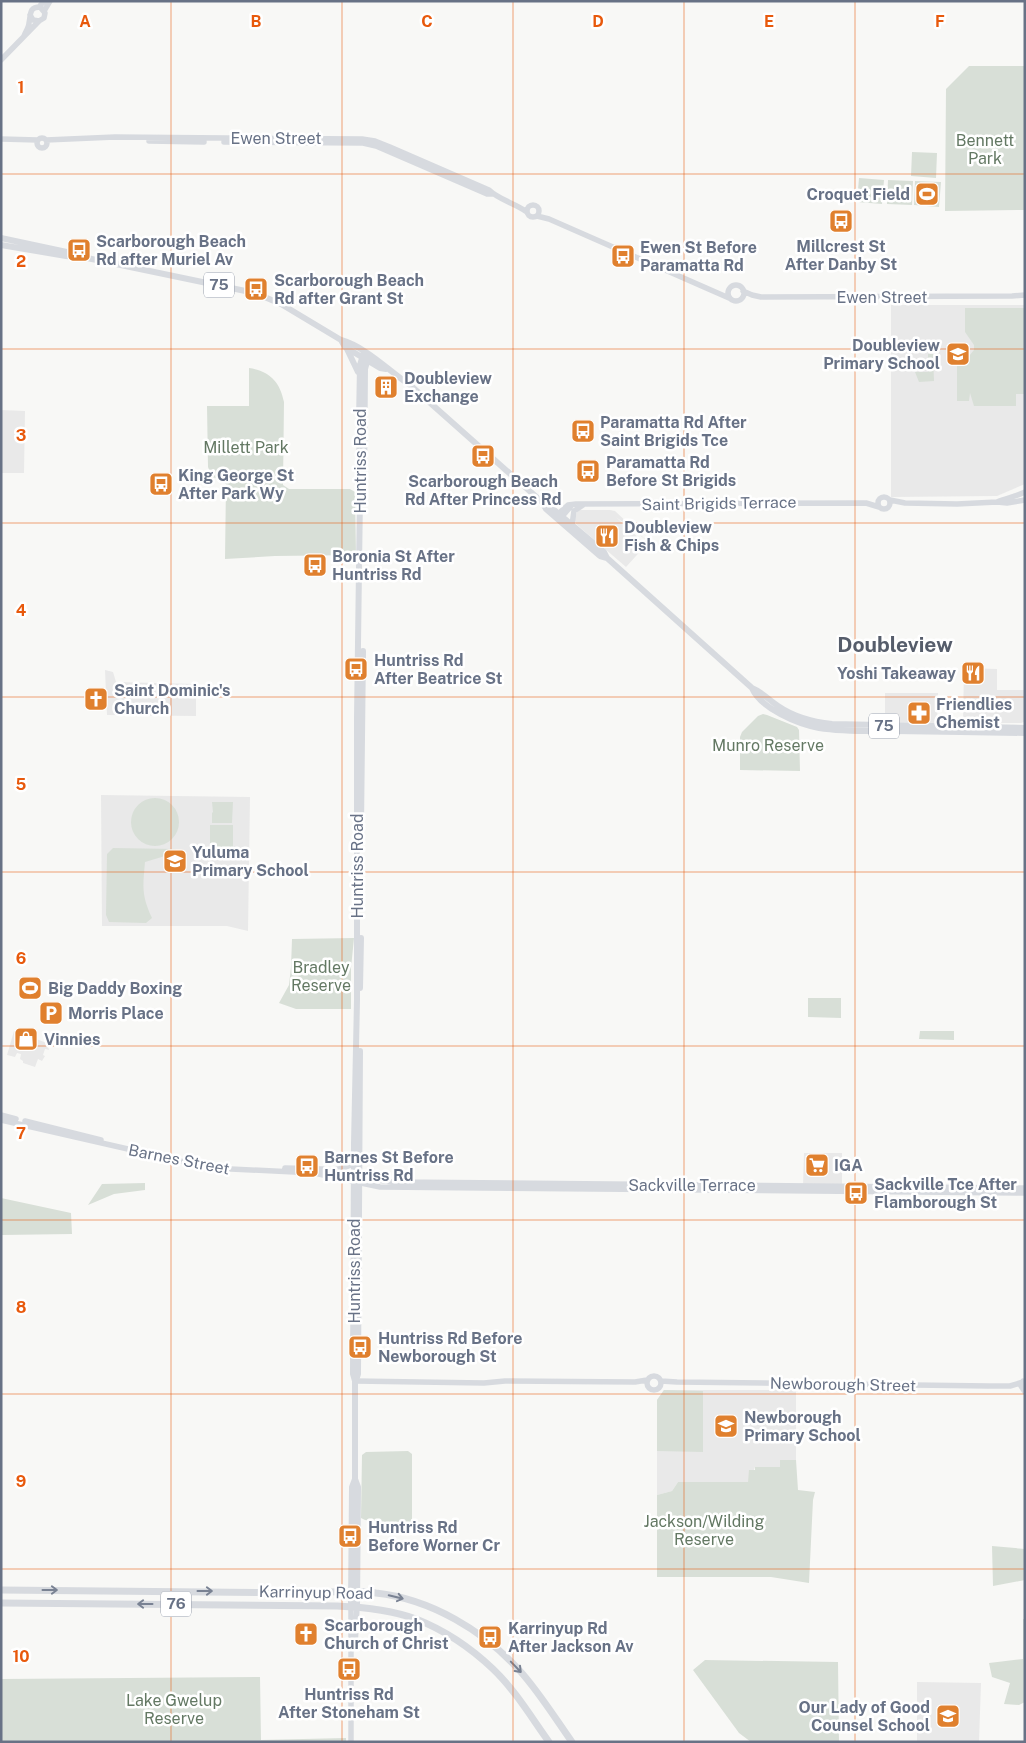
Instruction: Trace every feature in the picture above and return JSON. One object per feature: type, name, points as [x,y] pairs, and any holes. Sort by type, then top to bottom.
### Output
[{"type":"highway","name":"Karrinyup Road","points":[[1,1590],[312,1593],[354,1591],[393,1596],[434,1609],[473,1630],[498,1649],[521,1672],[572,1742]]},
{"type":"highway","points":[[221,1591],[221,1604]]},
{"type":"highway","name":"Karrinyup Road","points":[[1,1603],[354,1607],[415,1619],[466,1647],[494,1670],[512,1690],[549,1742]]},
{"type":"main road","points":[[1,60],[44,17],[42,8],[44,1]]},
{"type":"main road","points":[[24,36],[28,28],[32,9],[42,8],[50,1]]},
{"type":"main road","points":[[30,15],[33,20],[39,21]]},
{"type":"main road","points":[[1,139],[37,142]]},
{"type":"main road","name":"Ewen Street","points":[[37,142],[42,147],[46,142],[114,141],[363,143],[376,146],[487,194],[494,194],[528,209],[531,217],[539,214]]},
{"type":"main road","points":[[1,143],[37,142]]},
{"type":"main road","name":"Ewen Street","points":[[528,209],[536,205],[539,214],[549,219],[734,301],[742,294],[790,297],[1025,296]]},
{"type":"main road","name":"75","points":[[1,238],[68,251],[87,258]]},
{"type":"main road","name":"75","points":[[1,245],[87,258],[262,295],[348,343],[365,356]]},
{"type":"main road","name":"Ewen Street","points":[[718,293],[728,290],[733,286],[738,286],[742,294]]},
{"type":"main road","points":[[728,290],[729,298]]},
{"type":"main road","name":"75","points":[[341,340],[345,347],[383,364],[386,369],[410,385],[542,502],[547,504],[600,556],[607,558]]},
{"type":"main road","points":[[345,347],[360,375]]},
{"type":"main road","name":"Huntriss Road","points":[[357,1180],[354,1163],[357,1000],[360,375],[365,356]]},
{"type":"main road","name":"Huntriss Road","points":[[353,1742],[354,1591],[358,1487],[355,1479],[355,1381],[353,1374],[357,1180],[365,356]]},
{"type":"main road","points":[[997,502],[1003,499],[1015,498],[1025,492]]},
{"type":"main road","points":[[886,496],[890,503],[885,509],[879,506],[878,503],[880,499],[886,496]]},
{"type":"main road","name":"Saint Brigids Terrace","points":[[866,503],[880,499]]},
{"type":"main road","points":[[890,503],[1007,503],[1025,500]]},
{"type":"main road","name":"Saint Brigids Terrace","points":[[558,516],[568,505],[585,504],[866,503],[879,506]]},
{"type":"main road","points":[[572,525],[574,511],[585,504]]},
{"type":"main road","name":"75","points":[[558,516],[572,525],[604,552],[607,558],[752,688],[780,708],[795,715],[820,723],[853,726],[1025,728]]},
{"type":"main road","name":"75","points":[[752,688],[754,694],[778,712],[794,720],[819,728],[1025,733]]},
{"type":"main road","name":"Barnes Street","points":[[1,1115],[212,1165],[315,1168],[331,1171],[357,1180]]},
{"type":"main road","name":"Barnes Street","points":[[1,1120],[211,1168],[314,1173],[357,1180]]},
{"type":"main road","points":[[331,1171],[354,1163]]},
{"type":"main road","name":"Sackville Terrace","points":[[357,1180],[394,1182],[1025,1188]]},
{"type":"main road","name":"Sackville Terrace","points":[[357,1180],[392,1187],[1025,1193]]},
{"type":"main road","name":"Newborough Street","points":[[647,1383],[654,1375],[658,1376],[661,1383]]},
{"type":"main road","name":"Newborough Street","points":[[355,1381],[484,1383],[504,1380],[647,1383]]},
{"type":"main road","name":"Newborough Street","points":[[647,1383],[651,1389],[655,1390],[661,1383],[677,1382],[1010,1386],[1024,1381],[1023,1391],[1010,1386]]},
{"type":"shaded area","points":[[891,305],[1025,305],[1025,484],[997,496],[891,497]]},
{"type":"shaded area","points":[[1,410],[25,411],[24,473],[1,473]]},
{"type":"shaded area","points":[[579,510],[615,511],[646,540],[616,517],[646,545],[626,567],[576,524],[575,520]]},
{"type":"shaded area","points":[[964,668],[997,669],[997,690],[1025,690],[1024,722],[963,723]]},
{"type":"shaded area","points":[[105,670],[113,672],[116,682],[196,684],[196,716],[107,715]]},
{"type":"shaded area","points":[[885,693],[938,693],[937,723],[885,722]]},
{"type":"shaded area","name":"Yuluma Primary School","points":[[101,795],[250,797],[248,931],[227,926],[102,926]]},
{"type":"shaded area","points":[[14,1031],[47,1043],[49,1050],[45,1049],[43,1055],[45,1056],[42,1061],[38,1059],[35,1067],[23,1063],[20,1059],[21,1054],[17,1053],[15,1057],[7,1055]]},
{"type":"shaded area","points":[[804,1153],[842,1153],[842,1186],[803,1186]]},
{"type":"shaded area","name":"Newborough Primary School","points":[[664,1390],[796,1390],[796,1460],[781,1460],[780,1467],[755,1467],[749,1482],[678,1482],[672,1491],[657,1495],[657,1400]]},
{"type":"shaded area","name":"Our Lady of Good Counsel School","points":[[917,1682],[981,1683],[979,1742],[917,1742]]},
{"type":"green space","name":"Bennett Park","points":[[969,66],[1025,66],[1025,210],[945,211],[946,89]]},
{"type":"green space","name":"Croquet Field","points":[[912,152],[937,153],[936,178],[911,176]]},
{"type":"green space","name":"Croquet Field","points":[[859,178],[884,180],[882,204],[857,202]]},
{"type":"green space","name":"Croquet Field","points":[[888,180],[913,181],[912,205],[887,204]]},
{"type":"green space","name":"Croquet Field","points":[[915,181],[941,182],[939,207],[914,205]]},
{"type":"green space","points":[[965,308],[1024,308],[1024,394],[1016,394],[1016,406],[974,406],[970,393],[969,401],[957,401],[957,358],[969,356],[974,350],[974,345],[965,332]]},
{"type":"green space","points":[[928,354],[933,354],[934,381],[919,382],[915,372],[928,372]]},
{"type":"green space","name":"Millett Park","points":[[249,368],[263,372],[273,379],[277,383],[282,395],[284,402],[283,485],[289,489],[350,489],[355,492],[356,555],[225,559],[226,484],[222,480],[212,477],[208,467],[207,406],[249,406]]},
{"type":"green space","name":"Munro Reserve","points":[[763,714],[797,727],[799,730],[800,771],[740,770],[740,737],[742,732],[758,716]]},
{"type":"green space","points":[[150,798],[160,798],[169,802],[175,808],[178,813],[178,831],[169,842],[160,846],[150,846],[141,842],[135,836],[131,827],[131,817],[135,808],[141,802]]},
{"type":"green space","points":[[212,802],[233,802],[232,823],[212,823]]},
{"type":"green space","points":[[210,825],[233,825],[233,848],[210,848]]},
{"type":"green space","points":[[113,848],[176,849],[175,853],[145,862],[144,890],[146,903],[152,918],[146,923],[109,922],[106,915],[107,854]]},
{"type":"green space","name":"Bradley Reserve","points":[[354,938],[351,968],[351,1009],[296,1009],[279,1003],[289,985],[292,939]]},
{"type":"green space","points":[[808,998],[841,998],[841,1018],[808,1017]]},
{"type":"green space","points":[[920,1031],[954,1031],[954,1040],[919,1039]]},
{"type":"green space","points":[[145,1183],[145,1190],[114,1194],[88,1205],[102,1184]]},
{"type":"green space","points":[[1,1198],[71,1213],[72,1234],[2,1235]]},
{"type":"green space","points":[[664,1390],[703,1391],[703,1452],[657,1451],[657,1400]]},
{"type":"green space","points":[[408,1451],[412,1454],[412,1521],[409,1525],[361,1518],[362,1455],[366,1452]]},
{"type":"green space","name":"Jackson/Wilding Reserve","points":[[780,1460],[796,1460],[798,1490],[815,1492],[809,1583],[771,1577],[657,1577],[657,1495],[672,1491],[678,1482],[748,1482],[749,1470],[755,1470],[755,1467],[780,1467]]},
{"type":"green space","points":[[992,1546],[1025,1549],[1025,1580],[993,1586]]},
{"type":"green space","points":[[1023,1619],[1025,1619],[1025,1702],[1019,1705],[1004,1704],[1010,1683],[992,1677],[989,1663],[1023,1659]]},
{"type":"green space","points":[[705,1660],[838,1662],[839,1742],[751,1742],[739,1733],[693,1670]]},
{"type":"green space","name":"Lake Gwelup Reserve","points":[[260,1677],[261,1740],[346,1738],[346,1742],[1,1742],[1,1679]]},
{"type":"place","name":"Croquet Field","points":[[927,194]]},
{"type":"place","name":"Millcrest St After Danby St","points":[[841,221]]},
{"type":"place","name":"Scarborough Beach Rd after Muriel Av","points":[[79,250]]},
{"type":"place","name":"Ewen St Before Paramatta Rd","points":[[623,256]]},
{"type":"place","name":"Scarborough Beach Rd after Grant St","points":[[256,289]]},
{"type":"place","name":"Doubleview Primary School","points":[[958,354]]},
{"type":"place","name":"Doubleview Exchange","points":[[386,387]]},
{"type":"place","name":"Paramatta Rd After Saint Brigids Tce","points":[[583,431]]},
{"type":"place","name":"Scarborough Beach Rd After Princess Rd","points":[[483,456]]},
{"type":"place","name":"Paramatta Rd Before St Brigids","points":[[588,471]]},
{"type":"place","name":"King George St After Park Wy","points":[[161,484]]},
{"type":"place","name":"Doubleview Fish & Chips","points":[[607,536]]},
{"type":"place","name":"Boronia St After Huntriss Rd","points":[[315,565]]},
{"type":"place","name":"Huntriss Rd After Beatrice St","points":[[356,669]]},
{"type":"place","name":"Yoshi Takeaway","points":[[973,673]]},
{"type":"place","name":"Saint Dominic's Church","points":[[96,699]]},
{"type":"place","name":"Friendlies Chemist","points":[[919,713]]},
{"type":"place","name":"Yuluma Primary School","points":[[175,861]]},
{"type":"place","name":"Big Daddy Boxing","points":[[30,988]]},
{"type":"place","name":"Morris Place","points":[[51,1013]]},
{"type":"place","name":"Vinnies","points":[[26,1039]]},
{"type":"place","name":"IGA","points":[[817,1165]]},
{"type":"place","name":"Barnes St Before Huntriss Rd","points":[[307,1166]]},
{"type":"place","name":"Sackville Tce After Flamborough St","points":[[856,1193]]},
{"type":"place","name":"Huntriss Rd Before Newborough St","points":[[360,1347]]},
{"type":"place","name":"Newborough Primary School","points":[[726,1426]]},
{"type":"place","name":"Huntriss Rd Before Worner Cr","points":[[350,1536]]},
{"type":"place","name":"Scarborough Church of Christ","points":[[306,1634]]},
{"type":"place","name":"Karrinyup Rd After Jackson Av","points":[[490,1637]]},
{"type":"place","name":"Huntriss Rd After Stoneham St","points":[[349,1669]]},
{"type":"place","name":"Our Lady of Good Counsel School","points":[[948,1716]]},
{"type":"district","name":"Doubleview","points":[[895,645]]}]
